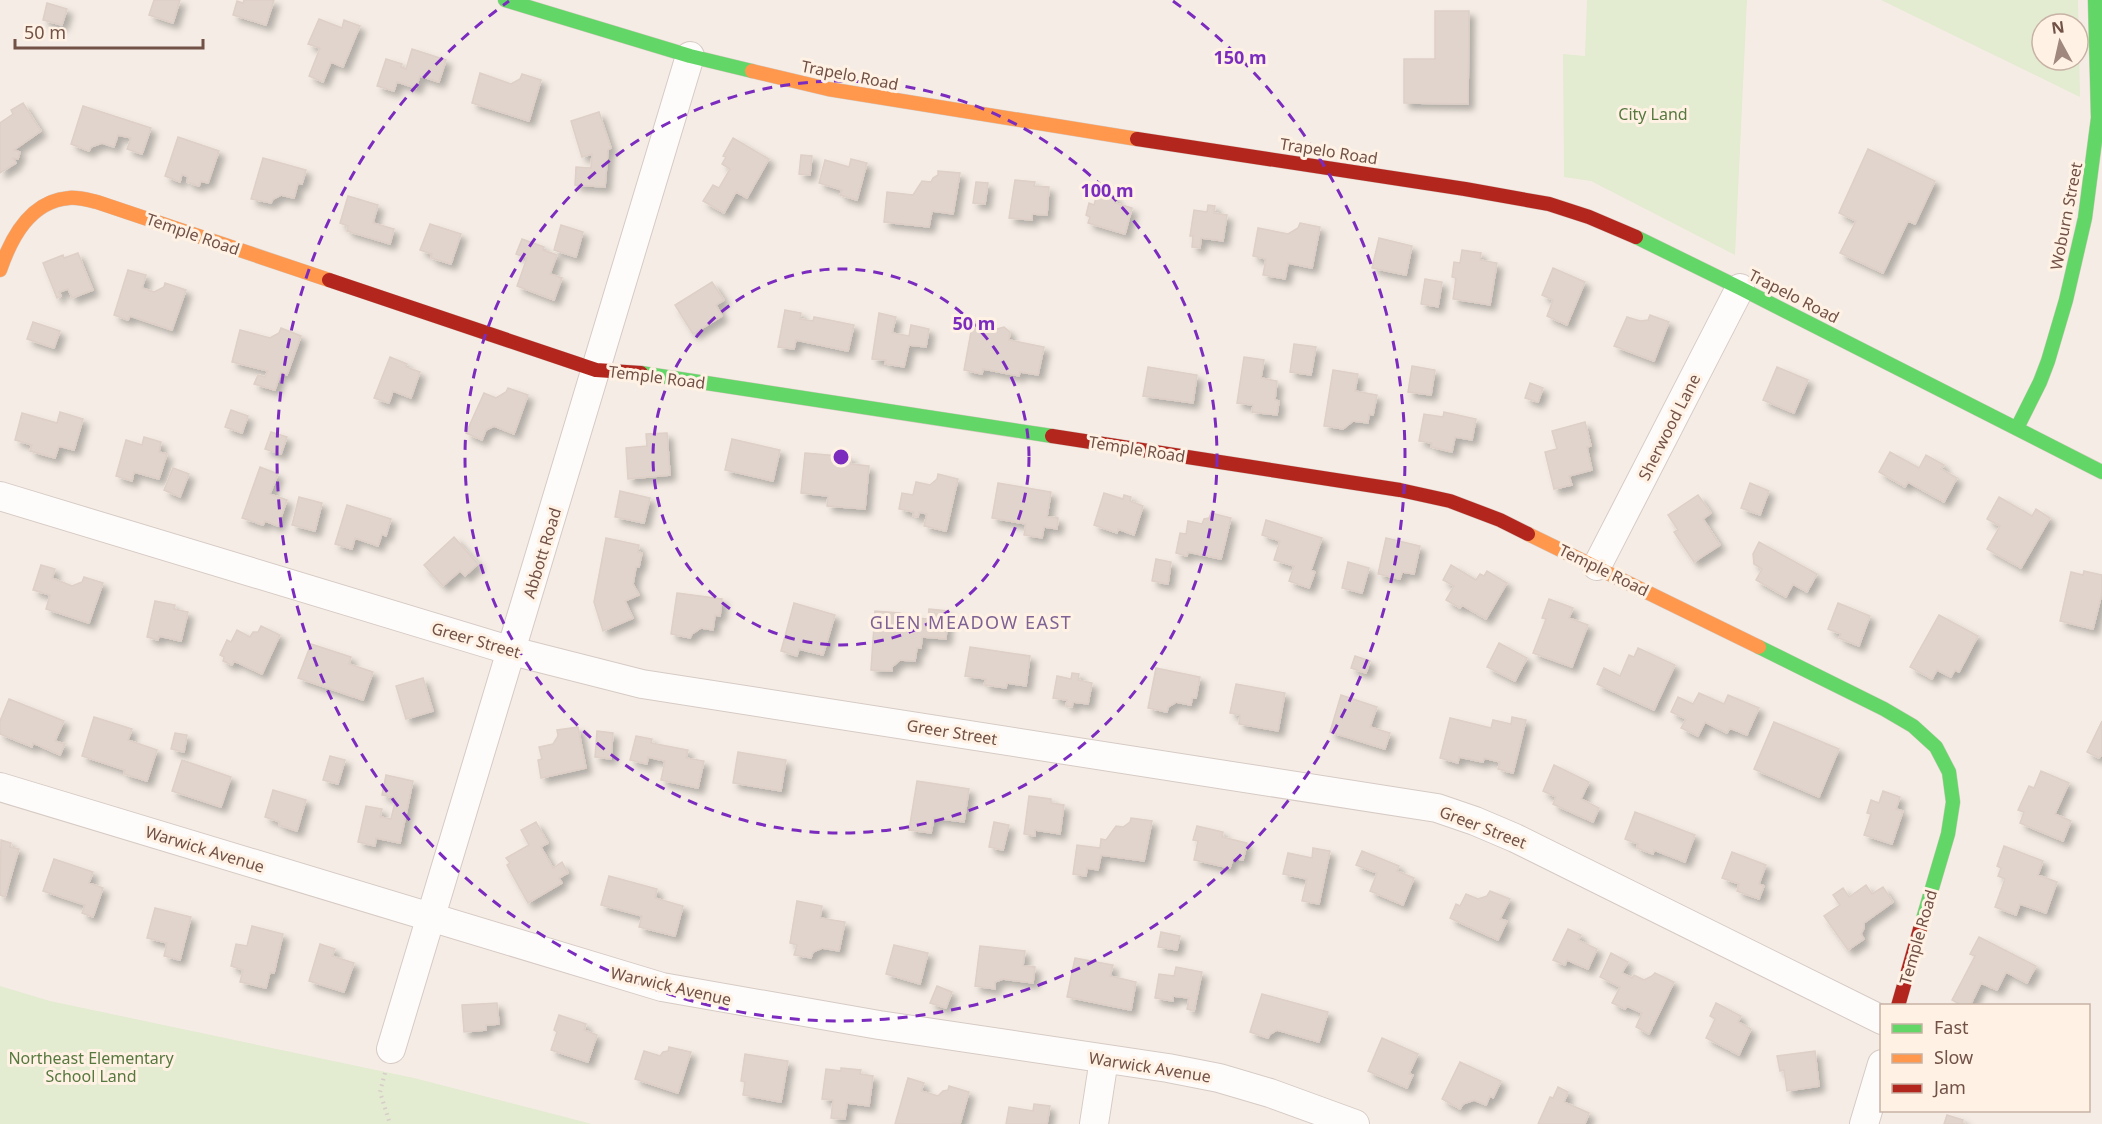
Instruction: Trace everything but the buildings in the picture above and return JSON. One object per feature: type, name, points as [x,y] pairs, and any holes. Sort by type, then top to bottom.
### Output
[{"type":"street","name":"Trapelo Road","points":[[505,0],[690,56],[815,87],[1549,204],[1589,217],[1629,234],[2102,472]]},
{"type":"street","name":"Woburn Street","points":[[2017,428],[2040,382],[2050,352],[2071,280],[2086,210],[2098,118],[2095,0]]},
{"type":"street","name":"Abbott Road","points":[[391,1049],[690,56]]},
{"type":"street","name":"Temple Road","points":[[0,270],[7,246],[22,223],[40,207],[66,197],[97,202],[596,370],[649,373],[1400,490],[1450,501],[1500,520],[1884,709],[1913,726],[1936,747],[1949,772],[1953,802],[1948,834],[1898,1004]]},
{"type":"street","name":"Sherwood Lane","points":[[1597,566],[1740,288]]},
{"type":"street","name":"Greer Street","points":[[0,496],[512,651],[642,684],[1437,808],[1515,838],[1880,1020]]},
{"type":"street","name":"Warwick Avenue","points":[[0,787],[662,987],[732,1001],[1168,1068],[1219,1078],[1270,1093],[1355,1124]]},
{"type":"street","points":[[1094,1124],[1104,1059]]},
{"type":"street","points":[[1864,1124],[1880,1068]]},
{"type":"path","points":[[390,1124],[380,1092],[391,1049]]},
{"type":"green space","name":"City Land","points":[[1587,0],[1747,0],[1735,255],[1591,181],[1564,177],[1563,54],[1585,56]]},
{"type":"green space","points":[[1881,0],[2078,0],[2078,12],[2030,12],[2030,72],[2079,72],[2080,97]]},
{"type":"green space","name":"Northeast Elementary School Land","points":[[0,986],[50,1001],[414,1078],[592,1124],[0,1124]]},
{"type":"traffic: fast","points":[[505,0],[690,56],[752,71]]},
{"type":"traffic: fast","points":[[2017,428],[2048,361],[2066,300],[2085,218],[2098,118],[2095,0]]},
{"type":"traffic: fast","points":[[1636,237],[2102,472]]},
{"type":"traffic: fast","points":[[641,373],[1052,436]]},
{"type":"traffic: fast","points":[[1759,647],[1884,709],[1913,726],[1936,747],[1949,772],[1953,802],[1948,834],[1920,929]]},
{"type":"traffic: slow","points":[[752,71],[828,89],[1137,139]]},
{"type":"traffic: slow","points":[[0,270],[16,234],[24,223],[43,206],[72,198],[97,202],[329,280]]},
{"type":"traffic: slow","points":[[1528,534],[1759,647]]},
{"type":"traffic: jam","points":[[1137,139],[1549,204],[1589,217],[1636,237]]},
{"type":"traffic: jam","points":[[329,280],[596,370],[641,373]]},
{"type":"traffic: jam","points":[[1052,436],[1400,490],[1450,501],[1500,520],[1528,534]]},
{"type":"traffic: jam","points":[[1899,1004],[1920,929]]},
{"type":"district","name":"GLEN MEADOW EAST","points":[[971,623]]}]
